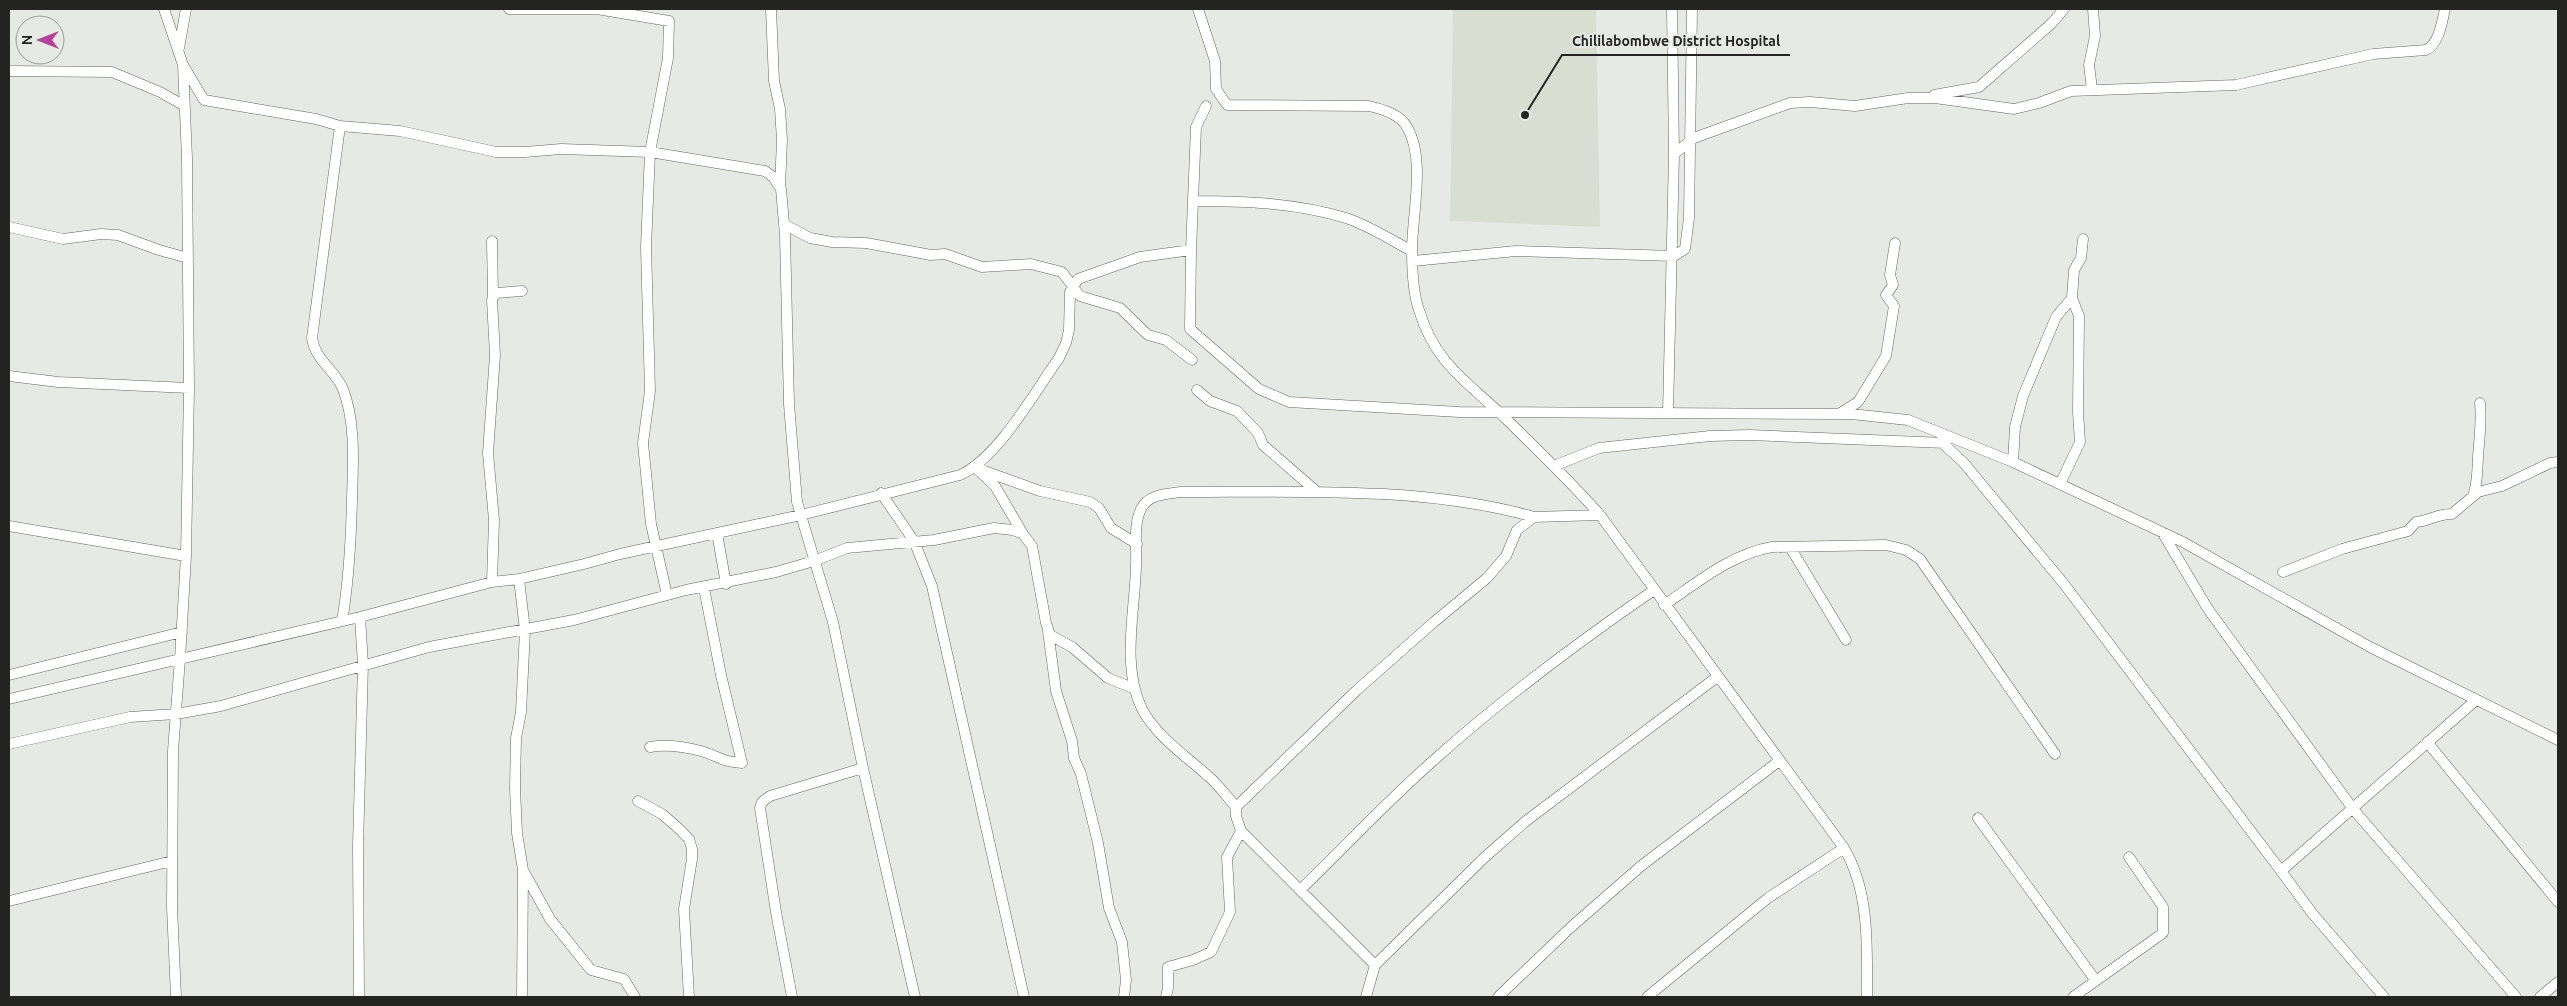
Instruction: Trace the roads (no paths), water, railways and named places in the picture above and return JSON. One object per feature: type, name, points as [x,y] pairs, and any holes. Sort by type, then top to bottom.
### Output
[{"type":"street","points":[[164,9],[179,49],[183,66],[183,105],[187,158],[189,388],[186,556],[173,751],[172,861],[176,997]]},
{"type":"street","points":[[179,49],[186,9]]},
{"type":"street","points":[[509,9],[597,9],[670,21],[668,58],[650,152],[646,247],[650,391],[643,443],[655,546],[667,595]]},
{"type":"street","points":[[771,9],[774,81],[780,109],[782,140],[780,187],[784,224],[789,404],[797,502],[832,622],[862,768],[915,997]]},
{"type":"street","points":[[1198,9],[1215,60],[1216,89],[1227,105],[1368,106],[1388,111],[1407,126],[1416,149],[1412,256],[1418,309],[1429,338],[1452,371],[1499,412],[1600,515],[1664,605],[1844,848],[1854,866],[1861,886],[1865,912],[1867,997]]},
{"type":"street","points":[[1668,413],[1674,154],[1672,9]]},
{"type":"street","points":[[1194,200],[1276,203],[1348,219],[1412,256],[1516,251],[1671,256],[1685,249],[1688,239],[1692,9]]},
{"type":"street","points":[[1674,154],[1691,139],[1790,103],[1810,102],[1855,106],[1919,98],[1979,87],[2052,24],[2064,9]]},
{"type":"street","points":[[2092,89],[2089,66],[2095,36],[2093,9]]},
{"type":"street","points":[[1919,98],[1935,98],[2014,109],[2038,103],[2071,90],[2236,85],[2373,54],[2426,50],[2431,48],[2438,35],[2445,9]]},
{"type":"street","points":[[183,66],[204,100],[316,119],[340,126],[400,131],[496,152],[570,149],[650,152],[765,170],[780,187]]},
{"type":"street","points":[[9,72],[112,72],[160,92],[183,105]]},
{"type":"street","points":[[1206,106],[1196,127],[1190,328],[1259,389],[1290,402],[1499,412],[1839,414],[1908,420],[2013,462],[2162,532],[2370,647],[2558,740]]},
{"type":"street","points":[[340,126],[312,338],[318,356],[335,375],[343,390],[350,419],[353,461],[350,553],[348,587],[342,621]]},
{"type":"street","points":[[784,224],[810,238],[832,242],[866,243],[931,255],[944,254],[982,267],[1031,264],[1062,272],[1080,296],[1120,308],[1148,335],[1166,340],[1192,360]]},
{"type":"street","points":[[9,227],[63,239],[101,234],[118,236],[188,258]]},
{"type":"street","points":[[2060,484],[2080,442],[2078,412],[2079,316],[2072,298],[2074,270],[2081,258],[2083,239]]},
{"type":"street","points":[[492,241],[495,355],[488,453],[494,520],[492,582]]},
{"type":"street","points":[[1839,414],[1858,402],[1886,356],[1894,306],[1886,295],[1893,285],[1890,275],[1895,243]]},
{"type":"street","points":[[9,699],[360,617],[492,582],[519,579],[655,546],[801,515],[960,475],[976,468],[999,442],[1058,358],[1066,343],[1069,330],[1070,292],[1083,276],[1114,268],[1126,261],[1191,250]]},
{"type":"street","points":[[493,296],[496,293],[522,290]]},
{"type":"street","points":[[2013,462],[2015,427],[2023,396],[2056,317],[2072,298]]},
{"type":"street","points":[[9,376],[58,382],[189,388]]},
{"type":"street","points":[[1197,390],[1210,402],[1237,411],[1258,433],[1263,445],[1316,491]]},
{"type":"street","points":[[2473,496],[2479,480],[2477,460],[2482,420],[2480,403]]},
{"type":"street","points":[[1554,466],[1599,448],[1710,436],[1750,435],[1967,444]]},
{"type":"street","points":[[1941,442],[1963,462],[2064,584],[2312,913],[2384,997]]},
{"type":"street","points":[[2283,572],[2342,549],[2408,531],[2416,522],[2431,521],[2443,513],[2452,514],[2478,492],[2502,486],[2550,463],[2558,462]]},
{"type":"street","points":[[976,468],[995,486],[1032,546],[1048,630],[1056,691],[1072,740],[1074,758],[1081,774],[1098,843],[1109,908],[1122,942],[1126,980],[1124,997]]},
{"type":"street","points":[[976,468],[1040,491],[1090,502],[1100,508],[1111,528],[1137,544]]},
{"type":"street","points":[[1375,965],[1241,831],[1236,816],[1236,808],[1210,778],[1155,729],[1142,709],[1135,690],[1131,646],[1141,509],[1148,499],[1161,494],[1181,492],[1316,491],[1473,504],[1534,517],[1600,515]]},
{"type":"street","points":[[881,494],[914,541],[925,566],[938,607],[1024,997]]},
{"type":"street","points":[[1236,808],[1358,690],[1434,622],[1487,578],[1506,556],[1517,530],[1534,517]]},
{"type":"street","points":[[9,526],[186,556]]},
{"type":"street","points":[[9,744],[130,717],[176,714],[221,706],[363,664],[429,647],[525,630],[667,595],[726,584],[814,561],[847,548],[934,540],[994,528],[1013,530],[1024,534]]},
{"type":"street","points":[[2162,532],[2208,609],[2353,809],[2516,997]]},
{"type":"street","points":[[717,533],[726,584]]},
{"type":"street","points":[[1664,605],[1753,550],[1790,547],[1886,546],[1906,550],[1920,559],[2055,754]]},
{"type":"street","points":[[1790,547],[1846,640]]},
{"type":"street","points":[[519,579],[525,630],[521,712],[516,738],[515,788],[517,833],[523,870],[522,997]]},
{"type":"street","points":[[650,747],[664,744],[703,752],[725,763],[742,763],[721,675],[704,588]]},
{"type":"street","points":[[1300,890],[1391,800],[1485,716],[1577,644],[1654,590]]},
{"type":"street","points":[[359,997],[358,846],[363,664],[360,617]]},
{"type":"street","points":[[1048,630],[1053,638],[1072,648],[1098,671],[1135,690]]},
{"type":"street","points":[[9,675],[182,632]]},
{"type":"street","points":[[1366,997],[1375,965],[1479,863],[1526,821],[1717,677]]},
{"type":"street","points":[[2281,871],[2476,700]]},
{"type":"street","points":[[2427,742],[2558,902]]},
{"type":"street","points":[[1498,997],[1570,928],[1641,866],[1779,761]]},
{"type":"street","points":[[792,997],[776,912],[760,808],[762,802],[770,796],[862,768]]},
{"type":"street","points":[[638,801],[662,814],[677,827],[689,839],[692,849],[684,910],[689,997]]},
{"type":"street","points":[[1978,818],[2096,981]]},
{"type":"street","points":[[1166,997],[1168,967],[1193,960],[1210,952],[1230,912],[1227,857],[1241,831]]},
{"type":"street","points":[[1647,997],[1768,898],[1844,848]]},
{"type":"street","points":[[2073,997],[2163,933],[2163,907],[2129,857]]},
{"type":"street","points":[[9,901],[172,861]]},
{"type":"street","points":[[523,870],[550,919],[590,970],[624,979],[635,997]]},
{"type":"street","points":[[2540,997],[2558,982]]},
{"type":"place","name":"Chililabombwe District Hospital","points":[[1525,115]]}]
